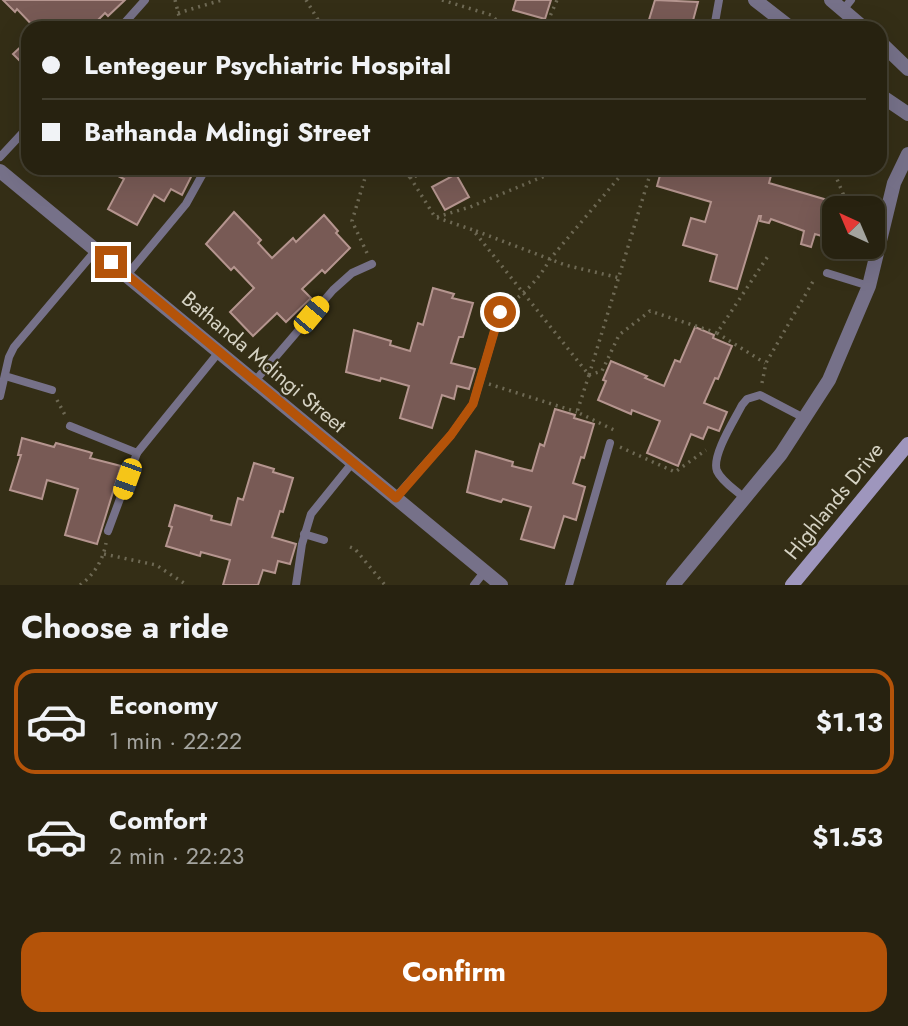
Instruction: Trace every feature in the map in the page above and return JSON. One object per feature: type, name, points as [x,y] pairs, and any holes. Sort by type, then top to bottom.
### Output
[{"type":"main road","name":"Highlands Drive","points":[[792,585],[908,444]]},
{"type":"street","points":[[755,0],[782,21]]},
{"type":"street","points":[[831,0],[847,5],[859,21]]},
{"type":"street","points":[[887,49],[908,69]]},
{"type":"street","points":[[887,100],[908,114]]},
{"type":"street","points":[[673,585],[781,454],[829,380],[869,285],[894,183],[908,154]]},
{"type":"street","name":"Bathanda Mdingi Street","points":[[0,170],[502,585]]},
{"type":"lane","points":[[126,21],[145,0]]},
{"type":"lane","points":[[715,21],[719,0]]},
{"type":"lane","points":[[0,158],[21,135]]},
{"type":"lane","points":[[127,275],[186,204],[202,175]]},
{"type":"lane","points":[[0,396],[14,346],[96,250]]},
{"type":"lane","points":[[255,381],[332,290],[352,273],[373,264]]},
{"type":"lane","points":[[823,272],[869,285]]},
{"type":"lane","points":[[396,498],[473,404],[500,312]]},
{"type":"lane","points":[[108,531],[137,453],[219,352]]},
{"type":"lane","points":[[5,376],[52,390]]},
{"type":"lane","points":[[744,498],[718,473],[716,464],[720,449],[742,405],[747,399],[760,395],[806,419]]},
{"type":"lane","points":[[70,426],[137,453]]},
{"type":"lane","points":[[569,585],[610,443]]},
{"type":"lane","points":[[296,585],[304,534],[311,514],[353,462]]},
{"type":"lane","points":[[304,534],[324,540]]},
{"type":"lane","points":[[474,585],[485,571]]},
{"type":"path","points":[[175,0],[181,21]]},
{"type":"path","points":[[178,13],[222,0]]},
{"type":"path","points":[[306,0],[319,21]]},
{"type":"path","points":[[442,0],[491,15],[497,21]]},
{"type":"path","points":[[548,21],[557,0]]},
{"type":"path","points":[[366,175],[352,221],[373,264]]},
{"type":"path","points":[[405,175],[422,175]]},
{"type":"path","points":[[435,217],[470,207],[547,175]]},
{"type":"path","points":[[500,312],[525,293],[541,275],[550,259],[621,175]]},
{"type":"path","points":[[577,412],[650,175]]},
{"type":"path","points":[[835,175],[844,196]]},
{"type":"path","points":[[410,177],[435,217],[565,265],[620,278]]},
{"type":"path","points":[[473,230],[589,374]]},
{"type":"path","points":[[717,333],[768,256]]},
{"type":"path","points":[[760,395],[766,363],[823,272]]},
{"type":"path","points":[[589,374],[602,370],[619,335],[650,311],[717,333],[766,363]]},
{"type":"path","points":[[481,381],[577,412],[616,431],[610,443],[675,472],[707,450],[720,449]]},
{"type":"path","points":[[52,390],[70,426]]},
{"type":"path","points":[[80,585],[89,578],[104,554],[108,531]]},
{"type":"path","points":[[350,547],[355,549],[385,585]]},
{"type":"path","points":[[104,554],[156,565],[187,585]]},
{"type":"building","points":[[3,0],[125,0],[108,16],[105,13],[97,21],[28,21],[17,9],[15,12]]},
{"type":"building","points":[[516,0],[551,0],[545,19],[513,10]]},
{"type":"building","points":[[655,0],[698,2],[693,21],[649,21]]},
{"type":"building","points":[[21,47],[21,62],[13,54]]},
{"type":"building","points":[[116,175],[191,177],[182,195],[171,189],[164,201],[154,195],[137,225],[108,209],[124,179]]},
{"type":"building","points":[[457,175],[469,197],[445,210],[432,187]]},
{"type":"building","points":[[660,175],[771,175],[769,183],[822,198],[822,236],[815,234],[811,247],[801,244],[804,231],[771,219],[769,223],[760,221],[759,216],[737,289],[710,281],[717,255],[683,245],[691,218],[705,222],[711,202],[657,186]]},
{"type":"building","points":[[234,212],[261,240],[258,243],[272,258],[293,238],[296,242],[324,215],[350,248],[325,273],[322,270],[302,289],[311,298],[286,322],[277,313],[253,336],[230,312],[254,288],[234,267],[231,270],[206,244]]},
{"type":"building","points":[[433,288],[454,294],[452,298],[473,303],[463,337],[459,337],[451,363],[475,369],[469,389],[457,386],[454,399],[442,395],[432,428],[400,418],[409,386],[346,372],[354,330],[391,341],[390,345],[410,351],[418,323],[423,325]]},
{"type":"building","points":[[695,327],[732,346],[704,403],[727,412],[719,431],[708,427],[703,439],[691,434],[678,466],[647,453],[660,421],[632,410],[631,414],[598,400],[611,361],[664,386],[675,360],[680,362]]},
{"type":"building","points":[[555,409],[594,424],[573,483],[585,487],[576,520],[564,516],[554,548],[521,539],[531,507],[467,492],[476,451],[532,471],[540,444],[544,446]]},
{"type":"building","points":[[22,438],[54,447],[56,443],[89,452],[92,453],[90,458],[121,466],[97,544],[65,535],[78,489],[47,480],[42,499],[10,490],[21,455],[18,455]]},
{"type":"building","points":[[254,463],[293,478],[272,537],[296,544],[290,564],[278,561],[275,573],[263,570],[258,585],[223,585],[230,560],[201,552],[200,556],[166,546],[172,527],[169,526],[175,505],[231,525],[238,498],[243,500]]},
{"type":"route","points":[[111,262],[396,498],[451,435],[473,404],[500,312]]}]
